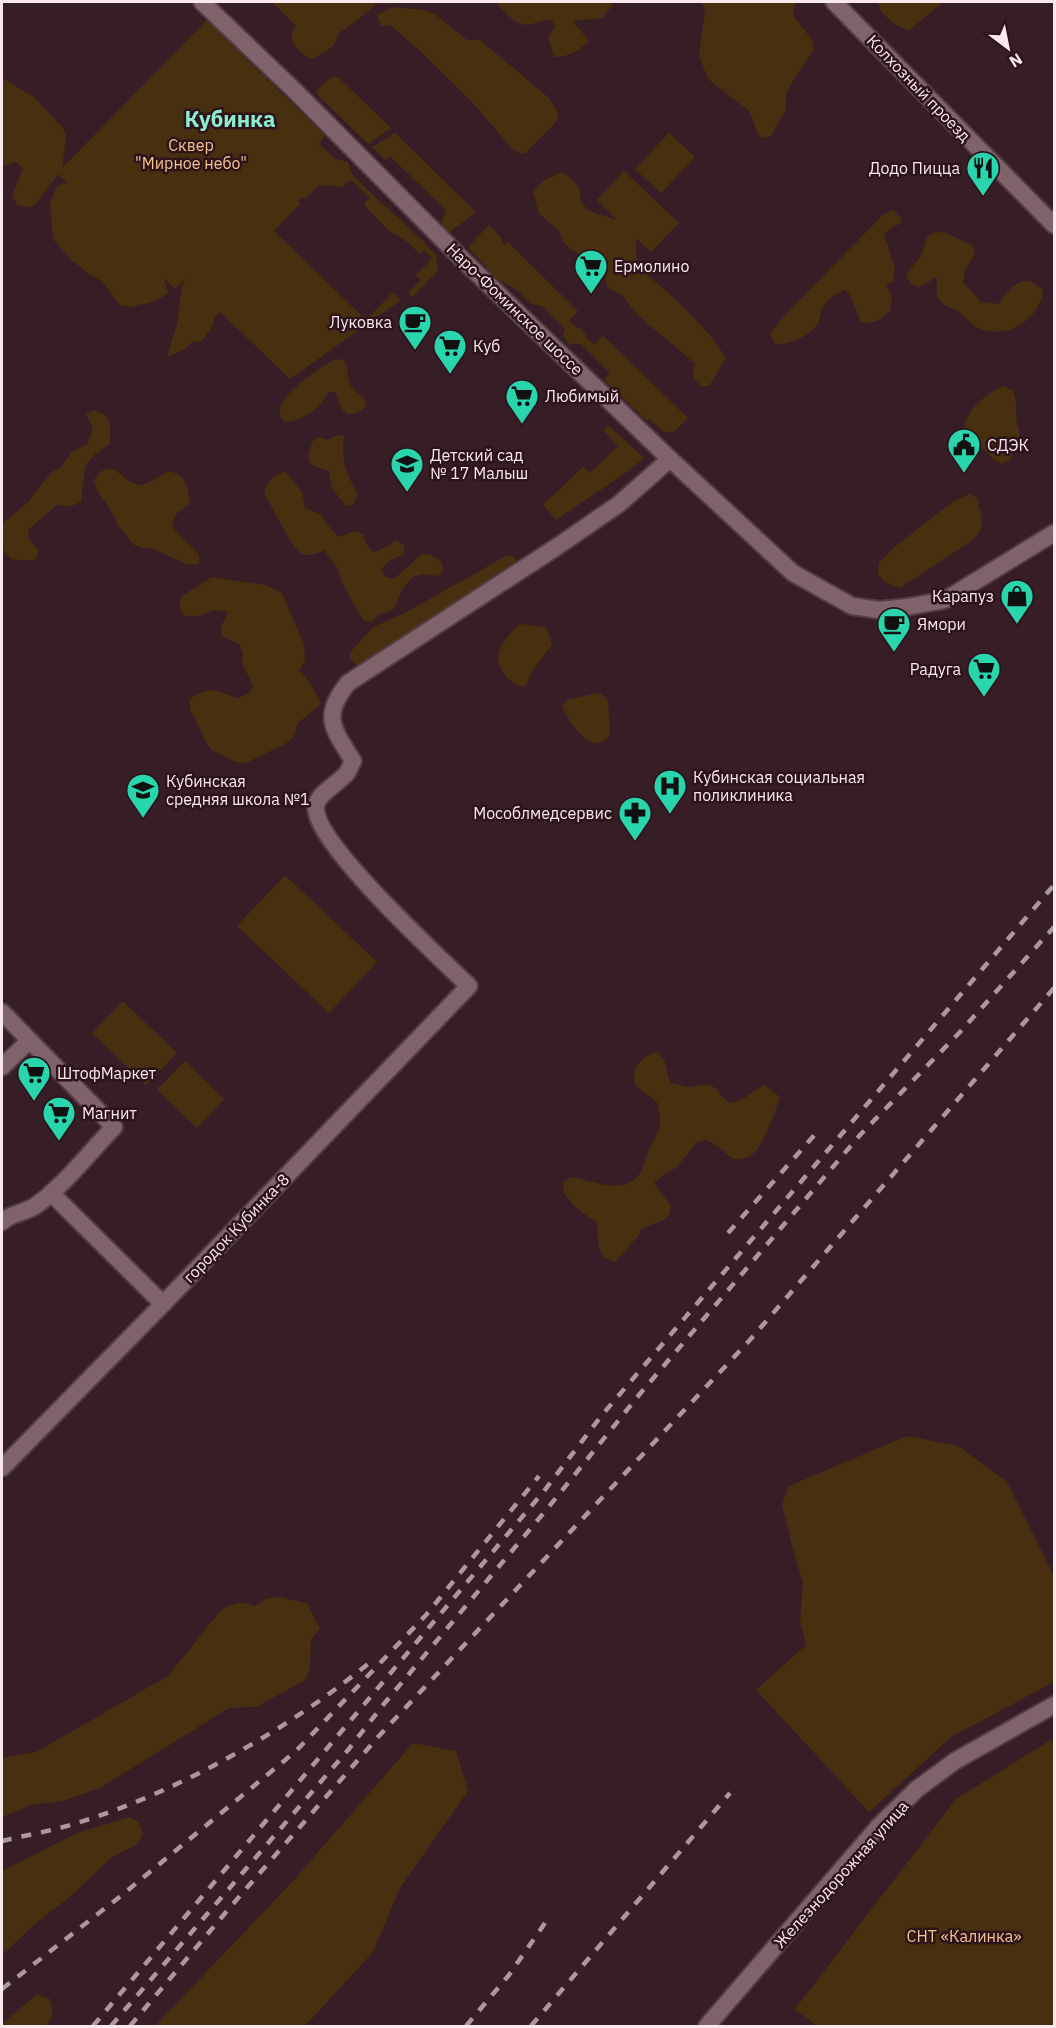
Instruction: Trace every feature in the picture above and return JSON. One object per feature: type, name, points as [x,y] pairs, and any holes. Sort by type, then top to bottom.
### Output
[{"type":"street","name":"Наро-Фоминское шоссе","points":[[202,2],[294,90],[464,261],[670,459],[793,573],[852,606],[879,610],[945,600],[1054,533]]},
{"type":"street","name":"Колхозный проезд","points":[[834,2],[1054,225]]},
{"type":"street","name":"городок Кубинка-8","points":[[2,1468],[164,1304],[469,986],[352,870],[319,822],[316,810],[318,800],[347,773],[353,761],[334,728],[331,714],[338,696],[348,683],[619,504],[670,459]]},
{"type":"street","points":[[2,1012],[114,1127],[51,1193],[35,1206],[20,1214],[8,1215],[2,1222]]},
{"type":"street","points":[[2,1067],[28,1041]]},
{"type":"street","points":[[51,1193],[164,1304]]},
{"type":"street","name":"Железнодорожная улица","points":[[707,2026],[879,1826],[917,1789],[955,1761],[1054,1706]]},
{"type":"green space","points":[[272,2],[378,2],[338,34],[329,50],[312,59],[295,46],[292,37],[296,26]]},
{"type":"green space","points":[[495,2],[611,2],[613,5],[602,18],[573,21],[589,41],[573,53],[554,57],[548,37],[555,27],[552,20],[522,24],[514,20]]},
{"type":"green space","points":[[701,2],[796,2],[793,15],[812,40],[814,49],[786,93],[786,110],[771,136],[762,138],[757,132],[749,111],[708,79],[699,55],[705,11]]},
{"type":"green space","points":[[878,2],[943,2],[908,31],[885,16]]},
{"type":"green space","points":[[392,7],[424,10],[436,15],[467,40],[480,40],[549,98],[559,114],[556,122],[524,154],[514,151],[473,103],[418,49],[391,26],[381,26],[377,15]]},
{"type":"green space","name":"Сквер \"Мирное небо\"","points":[[207,20],[325,136],[319,144],[336,159],[348,162],[353,176],[436,256],[438,271],[412,297],[408,293],[421,280],[416,275],[432,258],[424,250],[419,254],[409,243],[388,230],[365,206],[365,202],[370,198],[351,180],[343,187],[319,185],[306,198],[303,197],[298,201],[300,204],[274,231],[366,320],[393,292],[401,300],[290,379],[220,312],[214,318],[213,325],[202,341],[192,342],[184,350],[167,357],[177,324],[185,279],[175,289],[164,278],[168,293],[161,298],[129,307],[120,305],[102,281],[70,259],[53,239],[50,202],[57,187],[63,183],[68,184],[58,174],[34,206],[17,205],[12,195],[23,169],[17,162],[2,166],[2,78],[34,97],[63,128],[66,136],[62,168]]},
{"type":"green space","points":[[330,78],[340,79],[391,128],[368,144],[315,92]]},
{"type":"green space","points":[[395,133],[476,212],[449,233],[441,224],[446,210],[390,156],[385,160],[372,147]]},
{"type":"green space","points":[[669,133],[695,157],[661,193],[635,169]]},
{"type":"green space","points":[[624,171],[679,223],[651,252],[636,238],[637,260],[644,272],[697,321],[726,358],[709,386],[701,386],[694,379],[695,364],[639,316],[624,297],[608,287],[606,269],[588,261],[567,246],[559,230],[539,214],[533,192],[543,181],[562,172],[576,184],[582,203],[586,207],[595,213],[616,219],[597,200]]},
{"type":"green space","points":[[893,210],[901,218],[901,224],[893,226],[884,234],[895,268],[893,281],[886,285],[892,296],[890,311],[877,321],[861,322],[850,295],[844,290],[834,295],[826,303],[818,323],[810,332],[794,341],[776,345],[770,334],[781,319],[885,213]]},
{"type":"green space","points":[[489,225],[502,238],[505,245],[508,242],[578,311],[569,321],[576,327],[582,328],[594,345],[603,336],[688,418],[675,431],[665,433],[650,419],[647,421],[604,380],[610,373],[581,344],[569,344],[563,336],[565,329],[542,306],[531,304],[520,292],[496,278],[468,247]]},
{"type":"green space","points":[[936,232],[946,233],[972,245],[975,254],[965,270],[963,282],[981,302],[998,304],[1007,292],[1024,281],[1036,285],[1043,291],[1035,311],[1029,318],[1021,325],[1011,329],[991,331],[981,329],[941,301],[937,295],[937,277],[919,287],[911,284],[906,275],[922,254],[927,237]]},
{"type":"green space","points":[[335,359],[344,360],[351,387],[367,403],[363,409],[347,414],[341,408],[336,393],[331,392],[309,414],[285,422],[280,414],[281,406],[287,396],[307,377]]},
{"type":"green space","points":[[1003,386],[1013,391],[1020,433],[1010,460],[1002,464],[993,459],[964,430],[972,409]]},
{"type":"green space","points":[[94,410],[107,416],[110,425],[110,444],[95,454],[85,467],[81,501],[70,506],[58,504],[29,529],[28,537],[39,551],[35,561],[11,559],[2,549],[2,524],[28,502],[52,472],[61,467],[72,452],[87,444],[93,429],[86,414]]},
{"type":"green space","points":[[608,425],[644,458],[556,520],[543,505],[583,467],[590,473],[618,446],[603,430]]},
{"type":"green space","points":[[344,435],[344,459],[357,494],[354,504],[346,506],[332,488],[329,471],[311,465],[308,457],[312,442],[319,437],[327,440]]},
{"type":"green space","points":[[109,468],[139,485],[154,480],[168,471],[183,479],[187,486],[190,503],[175,515],[172,527],[199,555],[199,564],[188,565],[152,548],[134,545],[117,524],[114,515],[97,490],[94,480],[100,472]]},
{"type":"green space","points":[[285,472],[302,492],[305,508],[322,515],[339,537],[355,531],[363,534],[373,552],[397,540],[404,546],[404,554],[389,561],[381,569],[386,577],[394,579],[422,554],[431,555],[442,562],[443,570],[438,576],[423,574],[414,577],[403,589],[394,609],[377,616],[372,622],[363,620],[342,583],[337,567],[324,550],[307,555],[301,553],[287,535],[264,493],[271,479]]},
{"type":"green space","points":[[969,494],[977,498],[982,520],[980,530],[973,540],[900,588],[884,582],[878,573],[879,563],[891,550],[951,503]]},
{"type":"green space","points":[[506,556],[512,556],[518,563],[363,667],[355,664],[349,657],[353,649],[373,627],[401,615]]},
{"type":"green space","points":[[212,577],[265,585],[282,593],[304,644],[305,661],[299,670],[312,686],[321,704],[298,723],[293,738],[246,763],[236,762],[212,750],[190,709],[190,699],[197,694],[214,691],[238,698],[248,694],[253,686],[242,663],[243,654],[240,645],[222,636],[221,627],[228,612],[215,611],[196,616],[183,615],[179,605],[182,596]]},
{"type":"green space","points":[[520,624],[545,627],[552,645],[533,670],[525,687],[509,680],[498,660],[500,647]]},
{"type":"green space","points":[[600,693],[608,700],[610,735],[603,741],[594,743],[580,734],[562,706],[568,699]]},
{"type":"green space","points":[[285,875],[377,962],[329,1013],[237,926]]},
{"type":"green space","points":[[123,1001],[177,1053],[146,1085],[92,1033]]},
{"type":"green space","points":[[657,1052],[664,1059],[670,1083],[688,1087],[708,1084],[717,1089],[730,1103],[744,1098],[764,1085],[780,1097],[765,1136],[752,1155],[733,1159],[715,1144],[706,1140],[697,1142],[676,1168],[654,1183],[671,1206],[669,1215],[662,1221],[642,1228],[638,1236],[615,1262],[604,1257],[599,1247],[597,1223],[575,1207],[563,1192],[564,1182],[572,1177],[618,1186],[634,1180],[641,1172],[658,1131],[660,1117],[657,1102],[635,1085],[634,1079],[636,1068],[642,1060]]},
{"type":"green space","points":[[185,1061],[224,1099],[197,1128],[157,1090]]},
{"type":"green space","points":[[907,1436],[958,1446],[1007,1482],[1054,1576],[1054,1682],[951,1737],[869,1812],[756,1690],[806,1645],[800,1620],[803,1583],[782,1505],[789,1486]]},
{"type":"green space","points":[[280,1597],[307,1603],[320,1629],[311,1639],[310,1669],[304,1681],[256,1707],[229,1708],[100,1788],[62,1801],[31,1805],[2,1817],[2,1758],[36,1752],[168,1676],[221,1610],[238,1603],[255,1606],[266,1599]]},
{"type":"green space","name":"СНТ «Калинка»","points":[[1054,1738],[1054,2026],[817,2026],[795,2009],[956,1799]]},
{"type":"green space","points":[[413,1743],[456,1751],[468,1791],[400,1888],[373,1952],[305,2026],[155,2026],[293,1881]]},
{"type":"green space","points":[[129,1817],[139,1822],[143,1835],[136,1845],[112,1857],[71,1896],[35,1924],[2,1955],[2,1871],[77,1833]]},
{"type":"green space","points":[[36,1995],[49,1998],[52,2016],[46,2026],[2,2026],[2,2024]]},
{"type":"railway","points":[[93,2026],[544,1491],[602,1415],[1054,885]]},
{"type":"railway","points":[[111,2026],[348,1750],[639,1395],[860,1135],[960,1032],[1054,927]]},
{"type":"railway","points":[[130,2026],[378,1737],[749,1341],[1054,988]]},
{"type":"railway","points":[[728,1233],[818,1131]]},
{"type":"railway","points":[[2,1989],[122,1895],[296,1751],[426,1615],[539,1476]]},
{"type":"railway","points":[[2,1841],[68,1826],[116,1810],[194,1775],[234,1755],[308,1709],[375,1658]]},
{"type":"railway","points":[[531,2026],[730,1793]]},
{"type":"railway","points":[[466,2026],[509,1975],[545,1923]]},
{"type":"place","name":"Додо Пицца","points":[[983,197]]},
{"type":"place","name":"Ермолино","points":[[591,295]]},
{"type":"place","name":"Луковка","points":[[415,351]]},
{"type":"place","name":"Куб","points":[[450,375]]},
{"type":"place","name":"Любимый","points":[[522,425]]},
{"type":"place","name":"СДЭК","points":[[964,474]]},
{"type":"place","name":"Детский сад № 17 Малыш","points":[[407,493]]},
{"type":"place","name":"Карапуз","points":[[1017,625]]},
{"type":"place","name":"Ямори","points":[[894,653]]},
{"type":"place","name":"Радуга","points":[[984,698]]},
{"type":"place","name":"Кубинская социальная поликлиника","points":[[670,815]]},
{"type":"place","name":"Кубинская средняя школа №1","points":[[143,819]]},
{"type":"place","name":"Мособлмедсервис","points":[[635,842]]},
{"type":"place","name":"ШтофМаркет","points":[[34,1102]]},
{"type":"place","name":"Магнит","points":[[59,1142]]},
{"type":"district","name":"Кубинка","points":[[230,118]]}]
